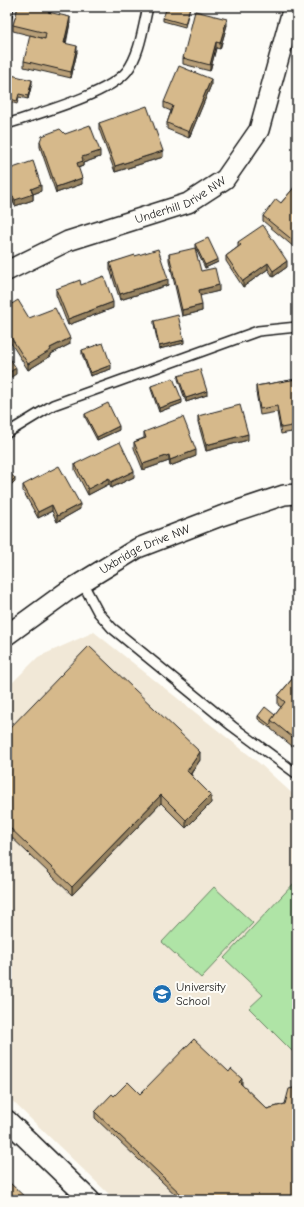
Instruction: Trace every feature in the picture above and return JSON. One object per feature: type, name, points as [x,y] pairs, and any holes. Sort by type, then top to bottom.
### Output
[{"type":"street","name":"Underhill Drive NW","points":[[7,271],[68,241],[188,203],[226,179],[259,130],[292,7]]},
{"type":"street","name":"Uxbridge Drive NW","points":[[7,635],[82,582],[138,548],[222,516],[284,495],[297,494]]},
{"type":"street","points":[[7,1120],[90,1200]]},
{"type":"lane","points":[[7,124],[95,93],[114,83],[127,71],[136,53],[148,7]]},
{"type":"lane","points":[[7,433],[53,405],[258,331],[297,326]]},
{"type":"lane","points":[[82,582],[98,612],[112,628],[232,726],[297,774]]},
{"type":"shaded area","points":[[94,632],[259,763],[297,798],[297,1200],[115,1200],[7,1096],[7,688],[38,657]]},
{"type":"green space","points":[[297,880],[297,1056],[249,1008],[263,995],[224,958]]},
{"type":"green space","points":[[214,887],[253,923],[201,978],[162,942]]},
{"type":"building","points":[[7,7],[13,7],[10,22],[7,22]]},
{"type":"building","points":[[18,7],[49,7],[48,12],[70,17],[64,43],[77,46],[71,72],[24,61],[30,35],[45,39],[46,33],[13,25]]},
{"type":"building","points":[[167,7],[190,7],[185,24],[163,18]]},
{"type":"building","points":[[195,11],[227,19],[220,43],[216,42],[210,65],[183,58]]},
{"type":"building","points":[[179,66],[211,79],[189,132],[167,123],[173,106],[164,102]]},
{"type":"building","points":[[7,74],[32,80],[28,96],[19,94],[17,101],[7,98]]},
{"type":"building","points":[[147,106],[163,151],[115,166],[99,123]]},
{"type":"building","points":[[90,125],[100,151],[82,157],[83,161],[77,163],[82,178],[56,187],[40,141],[42,136],[60,129],[65,134]]},
{"type":"building","points":[[33,161],[41,185],[31,189],[33,194],[15,200],[13,196],[7,198],[7,170]]},
{"type":"building","points":[[297,184],[297,240],[295,242],[263,216],[276,199],[281,203]]},
{"type":"building","points":[[263,225],[287,261],[273,271],[268,263],[243,281],[226,256],[241,245],[238,242]]},
{"type":"building","points":[[208,238],[218,259],[205,265],[195,244]]},
{"type":"building","points":[[195,248],[201,271],[215,268],[219,285],[199,290],[202,305],[182,310],[169,254]]},
{"type":"building","points":[[158,249],[168,279],[120,294],[110,263]]},
{"type":"building","points":[[104,276],[113,302],[68,319],[56,289],[80,280],[81,285]]},
{"type":"building","points":[[18,300],[29,318],[55,308],[70,338],[50,348],[51,350],[28,364],[7,331],[7,307]]},
{"type":"building","points":[[178,315],[184,340],[159,346],[154,321]]},
{"type":"building","points":[[103,343],[111,365],[90,373],[82,350]]},
{"type":"building","points":[[7,354],[16,368],[7,374]]},
{"type":"building","points":[[200,369],[207,391],[186,398],[178,376]]},
{"type":"building","points":[[173,378],[182,400],[159,408],[151,386]]},
{"type":"building","points":[[297,379],[297,425],[281,428],[277,406],[260,409],[256,386]]},
{"type":"building","points":[[108,403],[119,426],[97,437],[85,414]]},
{"type":"building","points":[[240,405],[248,434],[206,445],[198,416]]},
{"type":"building","points":[[183,417],[196,450],[170,460],[169,455],[143,464],[134,442],[146,438],[144,432]]},
{"type":"building","points":[[120,442],[134,471],[111,482],[109,478],[88,489],[75,464]]},
{"type":"building","points":[[59,466],[80,504],[57,516],[52,505],[38,512],[23,485]]},
{"type":"building","points":[[7,471],[15,478],[7,486]]},
{"type":"building","points":[[89,646],[200,752],[187,771],[211,795],[186,820],[161,795],[72,887],[7,825],[7,731]]},
{"type":"building","points":[[297,669],[297,741],[271,720],[285,702],[278,696],[293,678],[292,670]]},
{"type":"building","points":[[265,707],[275,715],[271,720],[270,725],[258,716]]},
{"type":"building","points":[[194,1039],[229,1072],[231,1069],[242,1079],[239,1082],[267,1109],[285,1104],[289,1089],[297,1087],[297,1200],[187,1200],[188,1196],[184,1197],[95,1112],[112,1094],[114,1096],[128,1082],[140,1094]]},
{"type":"building","points":[[10,1183],[28,1200],[7,1200],[7,1186]]},
{"type":"place","name":"University School","points":[[162,994]]}]
